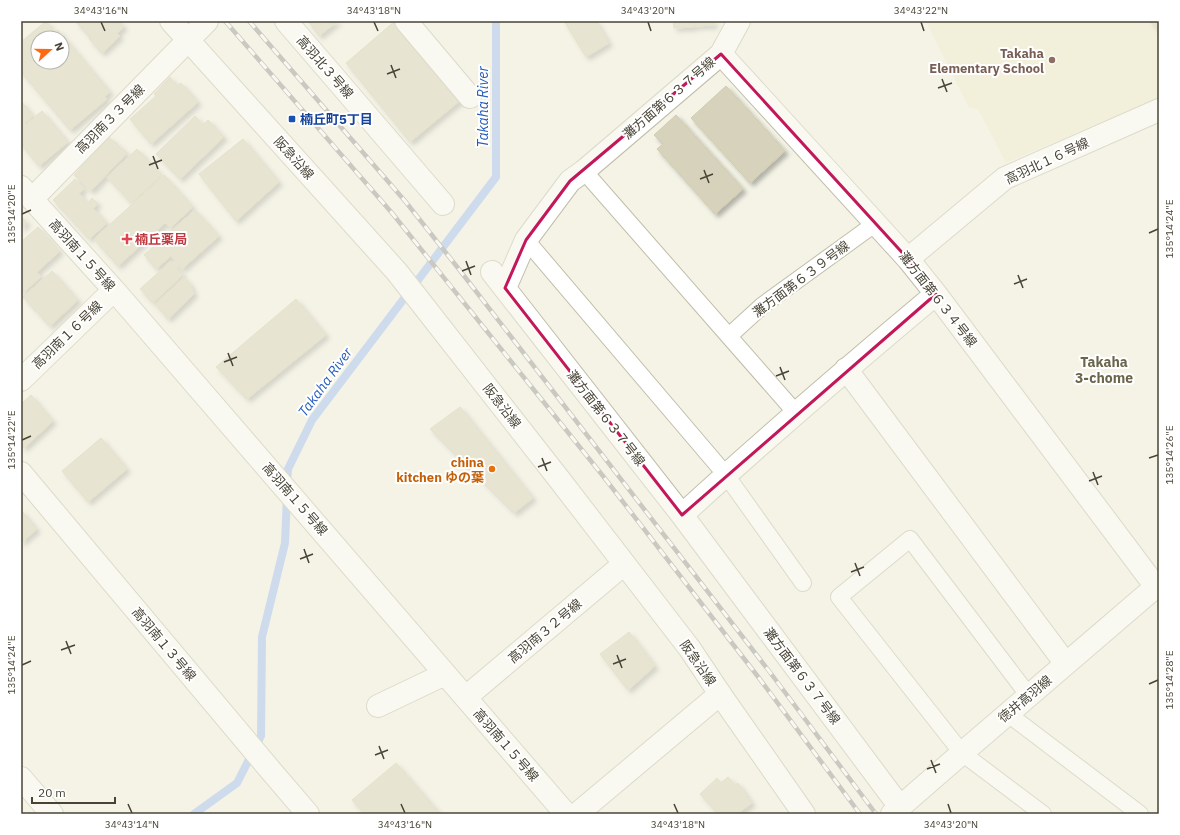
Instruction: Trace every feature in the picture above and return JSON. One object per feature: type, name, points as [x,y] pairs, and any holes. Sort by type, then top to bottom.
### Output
[{"type":"street","name":"阪急沿線","points":[[171,21],[397,272],[421,302],[690,649],[804,814]]},
{"type":"street","name":"高羽南３３号線","points":[[26,192],[189,40],[207,21]]},
{"type":"street","name":"高羽北３号線","points":[[286,21],[443,204]]},
{"type":"street","points":[[406,21],[470,97]]},
{"type":"street","points":[[721,54],[738,21]]},
{"type":"street","name":"灘方面第６３７号線","points":[[721,54],[584,171],[570,181],[526,240],[499,280],[682,515],[896,810]]},
{"type":"street","name":"灘方面第６３４号線","points":[[721,54],[908,259],[1158,587]]},
{"type":"street","name":"高羽北１６号線","points":[[908,259],[1005,178],[1159,110]]},
{"type":"street","name":"高羽南１５号線","points":[[26,192],[114,290],[566,814]]},
{"type":"street","name":"高羽南１６号線","points":[[21,380],[114,290]]},
{"type":"street","points":[[682,515],[846,369],[936,294]]},
{"type":"street","points":[[846,369],[1066,664]]},
{"type":"street","name":"高羽南１３号線","points":[[21,473],[237,732],[308,814]]},
{"type":"street","name":"高羽南３２号線","points":[[466,697],[624,564]]},
{"type":"street","name":"徳井高羽線","points":[[896,810],[1158,587]]},
{"type":"street","points":[[378,706],[445,674]]},
{"type":"street","points":[[577,814],[720,694]]},
{"type":"street","points":[[21,778],[52,814]]},
{"type":"lane","points":[[584,171],[796,413]]},
{"type":"lane","name":"灘方面第６３９号線","points":[[728,336],[763,305],[876,223]]},
{"type":"lane","points":[[526,240],[726,475],[803,583]]},
{"type":"lane","points":[[1029,696],[910,539],[839,597],[962,753],[1043,814]]},
{"type":"lane","points":[[1008,714],[1140,814]]},
{"type":"highlighted area","points":[[721,54],[908,259],[936,294],[682,515],[505,288],[526,240],[570,181]]},
{"type":"shaded area","name":"Takaha Elementary School","points":[[931,21],[1159,21],[1159,97],[1006,163],[978,109],[969,108],[927,23]]},
{"type":"building","points":[[46,21],[53,30],[35,30]]},
{"type":"building","points":[[75,21],[119,21],[124,27],[117,33],[120,36],[102,53]]},
{"type":"building","points":[[308,21],[338,21],[319,36]]},
{"type":"building","points":[[395,21],[400,21],[462,99],[410,142],[346,63]]},
{"type":"building","points":[[564,21],[596,21],[609,43],[586,57]]},
{"type":"building","points":[[673,21],[693,21],[694,27],[674,28]]},
{"type":"building","points":[[695,21],[714,21],[714,25],[695,26]]},
{"type":"building","points":[[1149,21],[1159,21],[1159,30]]},
{"type":"building","points":[[30,34],[30,70],[70,70],[70,44],[110,92],[104,97],[107,99],[70,130],[21,72],[21,42]]},
{"type":"building","points":[[170,77],[177,86],[181,83],[198,102],[151,144],[130,119],[156,96],[154,94]]},
{"type":"building","points":[[726,86],[785,151],[750,183],[691,118]]},
{"type":"building","points":[[21,101],[33,116],[21,126]]},
{"type":"building","points":[[42,111],[68,142],[39,166],[21,144],[21,128]]},
{"type":"building","points":[[676,115],[743,189],[715,214],[657,149],[663,144],[654,135]]},
{"type":"building","points":[[195,116],[203,125],[208,120],[224,137],[180,179],[156,154]]},
{"type":"building","points":[[109,137],[127,153],[91,191],[74,175]]},
{"type":"building","points":[[243,139],[279,182],[236,221],[199,174]]},
{"type":"building","points":[[137,149],[162,175],[131,203],[107,177]]},
{"type":"building","points":[[164,175],[193,207],[170,228],[165,223],[118,266],[94,239]]},
{"type":"building","points":[[75,179],[84,189],[79,193],[88,203],[92,198],[98,204],[93,208],[107,223],[89,239],[53,200]]},
{"type":"building","points":[[195,210],[219,236],[182,269],[171,256],[156,269],[144,255]]},
{"type":"building","points":[[21,216],[27,223],[21,228]]},
{"type":"building","points":[[38,227],[60,251],[37,272],[41,277],[21,295],[21,242]]},
{"type":"building","points":[[171,261],[183,275],[153,303],[140,289]]},
{"type":"building","points":[[52,271],[78,300],[50,326],[23,297]]},
{"type":"building","points":[[184,277],[190,284],[194,294],[168,319],[155,304]]},
{"type":"building","points":[[296,299],[326,335],[247,399],[216,367]]},
{"type":"building","points":[[31,395],[53,421],[24,448],[21,445],[21,404]]},
{"type":"building","points":[[460,407],[533,498],[514,513],[430,429]]},
{"type":"building","points":[[101,438],[127,469],[88,502],[62,471]]},
{"type":"building","points":[[21,510],[37,529],[21,543]]},
{"type":"building","points":[[629,632],[655,666],[628,690],[600,654]]},
{"type":"building","points":[[396,763],[440,814],[364,814],[352,800]]},
{"type":"building","points":[[728,777],[735,785],[738,783],[752,803],[737,814],[718,814],[700,794],[717,778],[721,783]]},
{"type":"waterway","name":"Takaha River","points":[[287,485],[288,469],[312,420],[496,177],[496,21]]},
{"type":"waterway","name":"Takaha River","points":[[194,814],[237,783],[261,736],[262,637],[285,543],[287,496]]},
{"type":"railway","points":[[225,21],[392,213],[603,476],[759,678],[860,814]]},
{"type":"railway","points":[[249,21],[405,201],[458,268],[769,671],[876,814]]},
{"type":"place","name":"Takaha Elementary School","points":[[1052,60]]},
{"type":"place","name":"楠丘町5丁目","points":[[292,119]]},
{"type":"place","name":"楠丘薬局","points":[[127,239]]},
{"type":"place","name":"china kitchen ゆの葉","points":[[492,469]]},
{"type":"district","name":"Takaha 3-chome","points":[[1104,370]]}]
